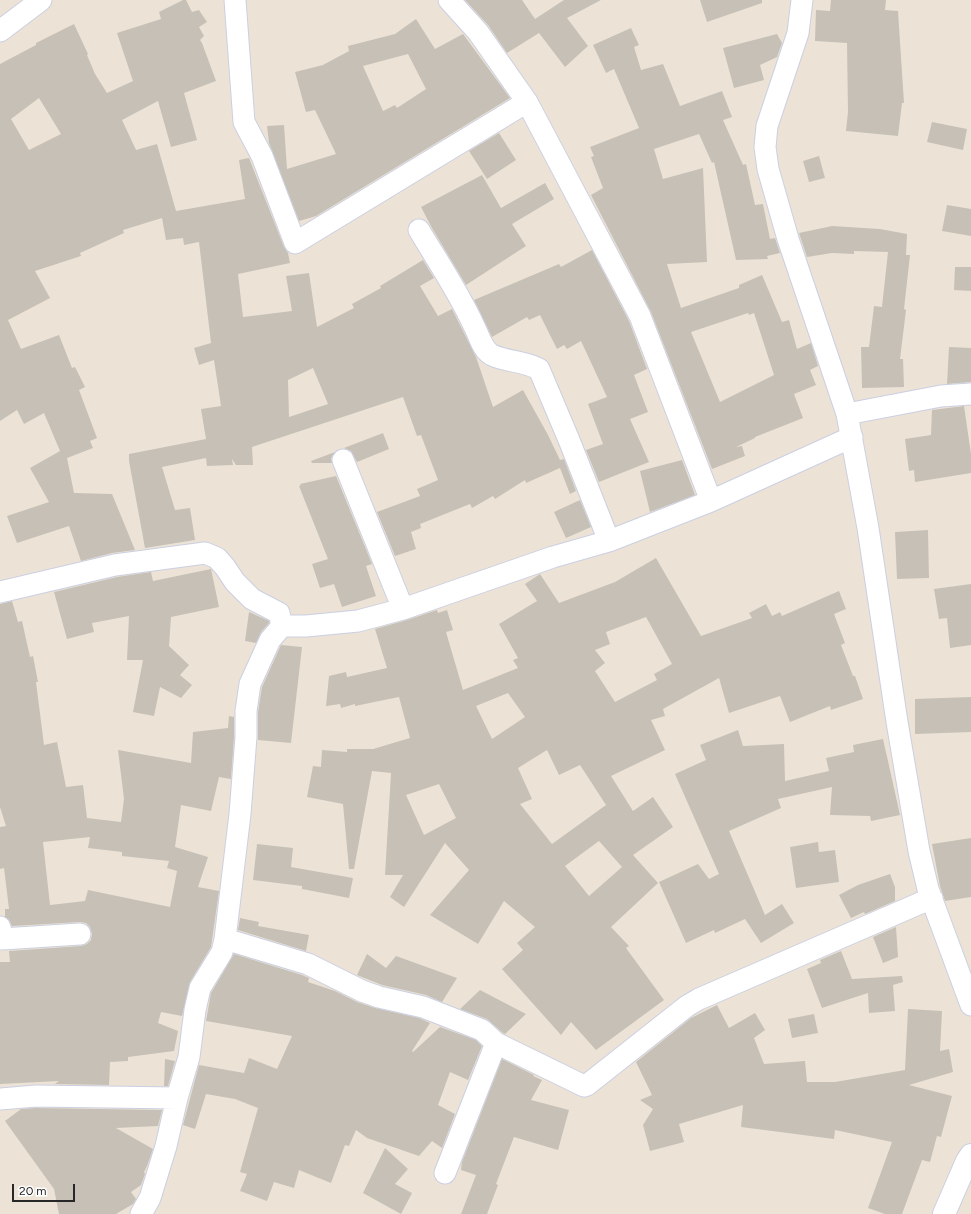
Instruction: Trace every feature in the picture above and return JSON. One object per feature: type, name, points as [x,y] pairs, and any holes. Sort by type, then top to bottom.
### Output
[{"type":"street","points":[[0,31],[41,0]]},
{"type":"street","points":[[235,0],[244,122],[262,156],[295,243],[527,102]]},
{"type":"street","points":[[449,0],[478,32],[527,102],[640,316],[710,501]]},
{"type":"street","points":[[802,0],[798,33],[767,126],[765,148],[768,169],[788,239],[827,350],[847,414],[868,528],[897,722],[919,851],[928,889],[971,1005]]},
{"type":"street","points":[[419,230],[470,317],[485,348],[491,354],[509,361],[530,364],[539,369],[569,440],[608,541]]},
{"type":"street","points":[[847,414],[941,396],[971,394]]},
{"type":"street","points":[[141,1214],[150,1198],[166,1146],[177,1098],[189,1057],[195,1010],[200,988],[222,952],[225,939],[240,814],[246,737],[246,711],[250,684],[270,640],[282,626],[306,626],[358,621],[404,609],[553,557],[608,541],[710,501],[852,437]]},
{"type":"street","points":[[343,460],[404,609]]},
{"type":"street","points":[[0,592],[115,565],[205,553],[217,558],[235,582],[252,599],[279,613],[282,626]]},
{"type":"street","points":[[225,939],[308,964],[362,991],[379,997],[423,1006],[482,1030],[496,1044],[584,1086],[687,1006],[699,999],[932,898]]},
{"type":"street","points":[[0,927],[2,939],[80,934]]},
{"type":"street","points":[[445,1173],[496,1044]]},
{"type":"street","points":[[0,1099],[36,1096],[177,1098]]},
{"type":"street","points":[[944,1214],[971,1155]]},
{"type":"building","points":[[183,0],[186,0],[192,12],[199,10],[207,22],[199,27],[204,36],[200,40],[216,81],[184,93],[197,140],[171,147],[158,101],[122,120],[136,150],[157,144],[176,211],[245,199],[239,160],[249,158],[284,247],[288,253],[290,263],[238,274],[243,317],[292,311],[286,276],[309,273],[317,327],[354,308],[352,304],[381,288],[380,286],[423,260],[434,278],[420,286],[438,316],[452,309],[476,357],[493,407],[523,390],[560,460],[564,459],[576,491],[570,494],[560,468],[526,483],[525,480],[495,499],[493,496],[472,508],[470,504],[420,524],[421,528],[411,532],[416,549],[395,556],[377,512],[420,496],[417,489],[438,480],[421,435],[417,436],[403,397],[252,447],[253,465],[236,465],[232,459],[233,465],[207,466],[206,458],[162,467],[175,510],[190,508],[195,540],[145,548],[129,454],[206,439],[201,409],[221,406],[214,360],[199,365],[194,348],[211,343],[199,242],[184,245],[183,238],[166,240],[162,218],[123,230],[124,233],[80,253],[81,256],[35,271],[50,298],[8,320],[21,349],[59,335],[72,368],[75,367],[85,387],[79,390],[97,438],[90,441],[93,448],[67,458],[74,493],[112,494],[135,550],[112,553],[81,561],[69,526],[17,543],[7,516],[49,502],[30,468],[60,451],[44,413],[24,424],[17,410],[0,421],[0,64],[36,45],[36,43],[74,24],[88,54],[87,55],[95,74],[107,93],[133,81],[117,33],[161,19],[159,12]],"holes":[[[39,98],[61,134],[29,150],[11,119]],[[313,368],[328,404],[289,417],[288,380]]]},
{"type":"building","points":[[465,0],[522,0],[535,19],[564,0],[601,0],[567,18],[588,46],[565,67],[539,33],[507,53],[488,25]]},
{"type":"building","points":[[700,0],[762,0],[762,3],[707,22]]},
{"type":"building","points":[[831,0],[886,0],[885,10],[898,11],[904,103],[902,103],[898,136],[846,131],[848,112],[847,43],[815,41],[816,10],[830,11]]},
{"type":"building","points":[[416,19],[435,49],[463,34],[510,98],[316,216],[299,221],[269,143],[267,126],[284,125],[287,169],[336,154],[315,110],[306,112],[295,72],[323,65],[349,51],[348,46],[395,34]],"holes":[[[408,54],[426,89],[397,108],[395,105],[383,111],[363,66]]]},
{"type":"building","points":[[631,28],[639,45],[634,47],[641,70],[663,64],[680,106],[722,91],[732,117],[723,120],[743,165],[746,164],[755,205],[763,204],[770,239],[775,238],[780,253],[767,256],[768,259],[736,260],[714,162],[712,163],[699,134],[654,149],[663,179],[703,168],[707,262],[667,264],[681,308],[739,288],[739,285],[762,275],[782,322],[789,320],[797,349],[811,343],[818,366],[810,370],[816,385],[794,394],[803,418],[755,437],[736,447],[742,446],[745,456],[712,469],[651,312],[591,195],[603,188],[591,157],[594,156],[590,147],[639,128],[614,69],[606,73],[593,45]],"holes":[[[748,313],[749,315],[754,313],[774,375],[720,402],[691,332]]]},
{"type":"building","points":[[777,34],[782,43],[777,57],[760,65],[764,80],[734,88],[723,48]]},
{"type":"building","points":[[932,122],[967,129],[963,150],[927,142]]},
{"type":"building","points":[[499,133],[516,160],[487,179],[469,151]]},
{"type":"building","points":[[819,156],[825,178],[809,182],[803,161]]},
{"type":"building","points":[[482,175],[501,208],[545,183],[554,199],[512,224],[526,246],[466,285],[421,207]]},
{"type":"building","points":[[947,205],[971,209],[971,236],[942,231]]},
{"type":"building","points":[[832,226],[880,229],[907,234],[906,255],[910,255],[904,309],[906,310],[900,359],[903,359],[904,387],[862,388],[861,347],[869,347],[874,306],[882,307],[888,252],[854,251],[854,254],[832,253],[807,257],[799,233]]},
{"type":"building","points":[[592,250],[629,321],[647,369],[634,375],[648,412],[630,419],[649,462],[599,482],[586,450],[603,444],[588,404],[607,397],[581,341],[567,349],[564,345],[557,349],[540,315],[529,320],[527,317],[492,337],[474,300],[559,264],[561,267]]},
{"type":"building","points":[[955,267],[971,267],[971,291],[954,290]]},
{"type":"building","points":[[949,347],[971,348],[971,382],[947,384]]},
{"type":"building","points":[[964,406],[971,454],[971,473],[915,482],[914,470],[909,471],[905,439],[931,435],[932,410]]},
{"type":"building","points":[[383,433],[389,449],[357,462],[351,451],[344,448]]},
{"type":"building","points":[[335,452],[331,458],[332,463],[312,463],[311,461]]},
{"type":"building","points":[[682,460],[695,495],[650,512],[640,471]]},
{"type":"building","points":[[336,476],[372,564],[366,566],[376,596],[342,607],[334,584],[320,588],[312,564],[328,559],[299,486],[301,485],[300,484]]},
{"type":"building","points":[[580,500],[591,527],[566,538],[554,512]]},
{"type":"building","points":[[928,530],[929,578],[897,579],[895,532]]},
{"type":"building","points":[[656,558],[701,636],[752,618],[749,613],[766,604],[772,616],[780,612],[782,616],[839,591],[846,609],[834,614],[845,643],[841,645],[853,676],[855,676],[863,699],[831,710],[830,706],[790,722],[780,696],[729,713],[719,678],[663,709],[665,716],[651,720],[665,750],[611,776],[633,811],[653,797],[673,827],[633,855],[658,883],[611,927],[629,946],[626,948],[664,1000],[596,1050],[571,1022],[561,1035],[502,969],[523,950],[517,943],[535,927],[504,901],[478,944],[430,915],[469,870],[445,843],[404,907],[390,897],[403,875],[385,875],[391,773],[372,771],[354,869],[349,869],[343,804],[307,797],[313,766],[321,767],[322,750],[347,752],[347,749],[373,749],[410,738],[399,697],[355,706],[355,704],[341,708],[340,704],[326,706],[329,676],[346,672],[347,677],[387,668],[375,629],[437,610],[438,613],[447,610],[453,630],[446,632],[463,690],[518,668],[513,660],[518,658],[499,624],[537,601],[525,584],[540,574],[559,603],[615,582]],"holes":[[[646,617],[672,664],[654,674],[657,680],[615,702],[595,671],[605,663],[595,650],[610,644],[606,632]],[[508,693],[525,717],[492,739],[476,706]],[[547,750],[559,775],[580,765],[606,805],[552,844],[520,804],[532,799],[518,768]],[[439,784],[456,818],[424,835],[406,795]],[[599,841],[622,867],[589,896],[565,866]]]},
{"type":"building","points":[[211,569],[219,607],[171,617],[169,646],[189,665],[180,675],[192,685],[181,698],[160,687],[154,716],[133,712],[143,660],[127,660],[129,616],[92,623],[94,632],[67,639],[54,592],[117,577],[151,572],[153,581]]},
{"type":"building","points":[[971,584],[971,645],[950,648],[947,618],[939,619],[934,589]]},
{"type":"building","points":[[12,601],[18,622],[22,621],[30,657],[33,656],[38,682],[36,682],[44,745],[57,742],[66,787],[83,785],[87,818],[121,822],[124,799],[118,750],[191,763],[193,732],[228,728],[229,716],[234,717],[231,779],[219,777],[211,811],[181,805],[175,847],[208,857],[198,887],[219,891],[211,947],[190,982],[182,1016],[161,1012],[158,1023],[178,1031],[174,1051],[128,1057],[128,1061],[110,1062],[109,1085],[55,1084],[59,1081],[0,1084],[0,962],[10,962],[9,951],[81,946],[87,944],[91,940],[92,934],[90,927],[86,923],[80,922],[12,926],[9,920],[5,917],[5,909],[9,909],[4,868],[0,869],[0,827],[6,826],[0,807],[0,604]],"holes":[[[90,837],[88,848],[122,852],[122,856],[169,861],[167,868],[177,871],[170,907],[88,890],[85,901],[50,905],[43,842]]]},
{"type":"building","points":[[249,612],[269,621],[261,632],[256,643],[245,641]]},
{"type":"building","points":[[281,645],[302,647],[291,743],[258,740],[258,712],[262,687]]},
{"type":"building","points":[[971,697],[971,732],[915,734],[915,699]]},
{"type":"building","points":[[738,730],[743,746],[784,744],[785,781],[829,771],[826,758],[854,752],[853,745],[883,739],[900,815],[871,821],[870,816],[830,815],[832,787],[778,799],[781,808],[729,831],[765,915],[782,904],[794,923],[761,943],[745,919],[715,933],[714,930],[686,943],[659,882],[698,864],[709,879],[719,874],[675,774],[706,760],[700,745]]},
{"type":"building","points":[[971,838],[971,897],[945,901],[940,886],[932,844]]},
{"type":"building","points":[[818,842],[819,852],[835,850],[839,882],[796,888],[790,847]]},
{"type":"building","points":[[257,844],[293,848],[291,867],[353,878],[349,898],[302,889],[302,886],[253,880]]},
{"type":"building","points":[[890,874],[895,887],[895,901],[865,914],[864,912],[851,918],[839,895],[858,885]]},
{"type":"building","points":[[240,918],[259,922],[258,926],[309,935],[306,951],[238,930]]},
{"type":"building","points":[[896,927],[898,957],[883,963],[873,937]]},
{"type":"building","points":[[841,951],[852,979],[902,976],[903,982],[893,985],[895,1011],[869,1013],[868,993],[822,1008],[807,969],[821,963],[820,960]]},
{"type":"building","points":[[234,954],[302,975],[309,978],[308,982],[335,991],[357,1002],[375,1008],[419,1018],[430,1023],[412,1051],[413,1052],[440,1027],[476,1040],[482,1046],[468,1080],[450,1072],[438,1105],[455,1114],[442,1148],[432,1141],[419,1156],[367,1138],[356,1130],[349,1146],[345,1145],[331,1183],[299,1170],[294,1188],[274,1182],[267,1201],[240,1191],[247,1174],[240,1172],[258,1108],[235,1099],[206,1094],[195,1129],[183,1125],[199,1065],[244,1073],[249,1058],[277,1069],[292,1036],[206,1021],[211,993]]},
{"type":"building","points":[[367,954],[386,968],[396,956],[457,978],[442,1002],[426,995],[382,985],[357,975]]},
{"type":"building","points":[[480,990],[526,1014],[505,1034],[487,1019],[460,1009]]},
{"type":"building","points":[[717,1005],[729,1028],[755,1013],[765,1030],[754,1038],[764,1064],[805,1061],[807,1082],[835,1082],[905,1070],[908,1009],[942,1011],[940,1051],[949,1049],[953,1072],[909,1085],[952,1096],[941,1137],[937,1136],[930,1162],[922,1160],[902,1214],[885,1214],[868,1208],[892,1142],[835,1130],[834,1139],[741,1127],[743,1105],[679,1124],[684,1142],[650,1151],[643,1125],[653,1109],[640,1100],[652,1095],[636,1062],[691,1018]]},
{"type":"building","points":[[814,1014],[818,1033],[792,1038],[788,1019]]},
{"type":"building","points":[[165,1059],[175,1061],[168,1086],[164,1086]]},
{"type":"building","points":[[502,1059],[542,1080],[531,1100],[569,1110],[558,1150],[514,1137],[496,1184],[498,1185],[487,1214],[461,1214],[476,1175],[461,1170],[462,1162]]},
{"type":"building","points":[[21,1109],[162,1110],[158,1126],[116,1128],[153,1149],[144,1172],[145,1174],[141,1185],[131,1192],[136,1199],[133,1204],[116,1214],[59,1214],[54,1189],[5,1121]]},
{"type":"building","points":[[385,1148],[408,1169],[395,1184],[412,1193],[401,1214],[363,1193]]}]
